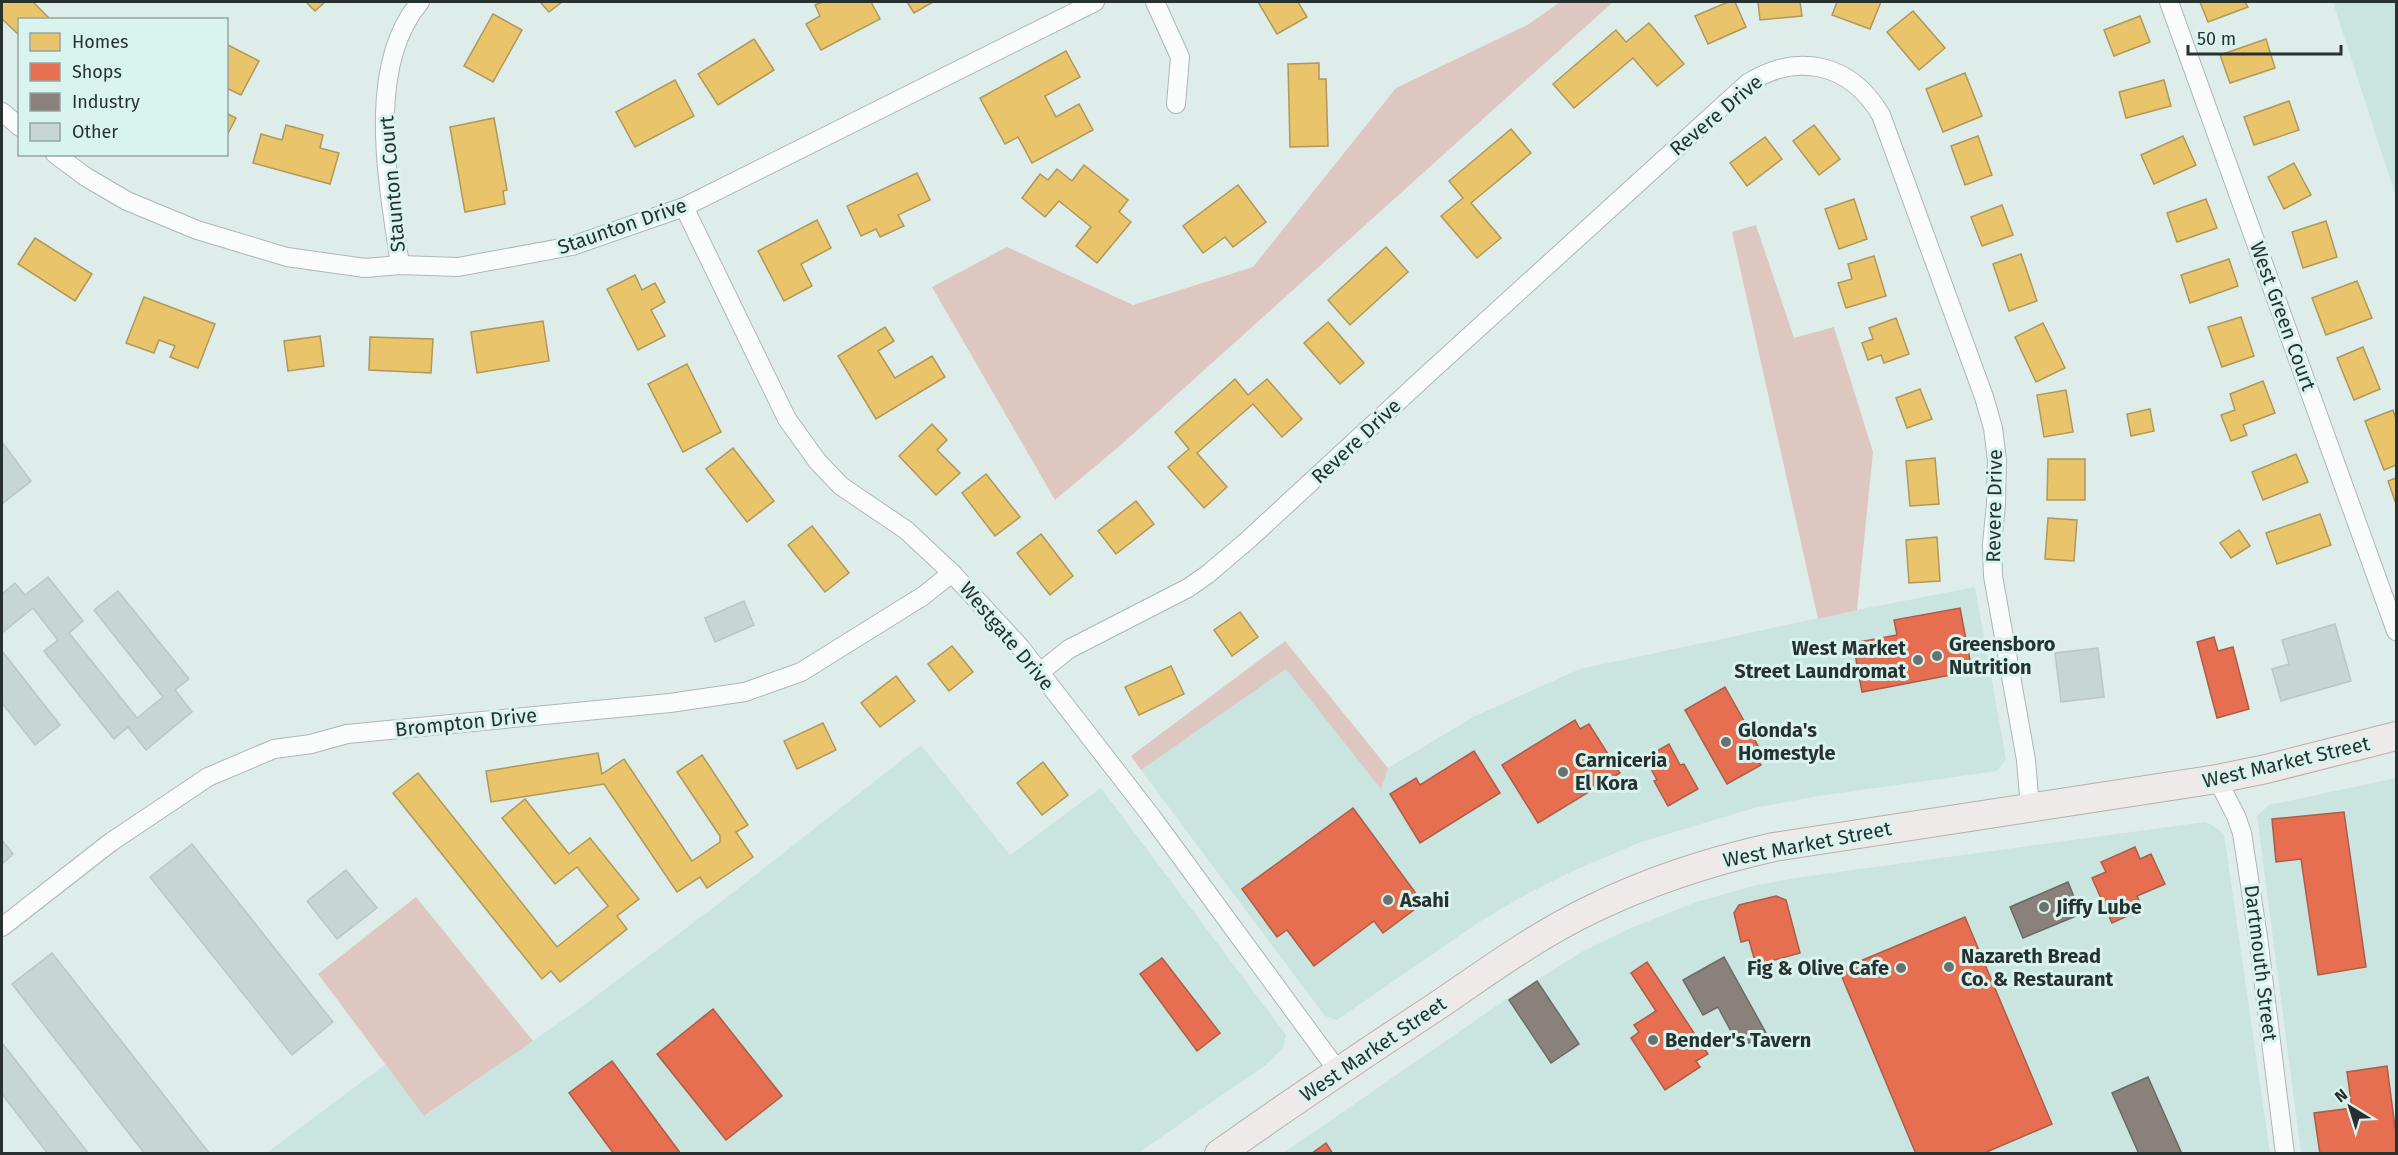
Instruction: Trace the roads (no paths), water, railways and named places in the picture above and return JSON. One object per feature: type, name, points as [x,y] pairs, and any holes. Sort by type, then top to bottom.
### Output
[{"type":"main road","name":"West Market Street","points":[[1219,1154],[1338,1071],[1563,924],[1653,883],[1729,857],[1774,847],[2217,778],[2266,769],[2397,736]]},
{"type":"street","name":"Staunton Court","points":[[400,265],[387,175],[385,112],[390,59],[413,10],[420,2]]},
{"type":"street","name":"Staunton Drive","points":[[59,156],[86,177],[127,201],[197,230],[287,257],[365,268],[400,265],[458,267],[572,246],[684,207],[1095,2]]},
{"type":"street","points":[[1155,2],[1180,57],[1176,104]]},
{"type":"street","name":"West Green Court","points":[[2169,2],[2397,631]]},
{"type":"street","name":"Revere Drive","points":[[1039,673],[1069,650],[1188,588],[1224,560],[1748,83],[1765,72],[1787,66],[1821,67],[1839,74],[1865,93],[1881,115],[1984,397],[1993,428],[1997,460],[1992,544],[1993,576],[2026,760],[2031,808]]},
{"type":"street","points":[[2,112],[18,125]]},
{"type":"street","name":"Westgate Drive","points":[[684,207],[787,419],[818,462],[842,486],[906,530],[952,573],[1021,648],[1150,816],[1338,1071]]},
{"type":"street","name":"Brompton Drive","points":[[2,927],[111,842],[208,777],[274,749],[311,744],[347,734],[674,702],[745,692],[801,672],[923,596],[952,573]]},
{"type":"street","name":"Dartmouth Street","points":[[2217,778],[2242,833],[2258,937],[2285,1154]]},
{"type":"place","name":"Greensboro Nutrition","points":[[1937,656]]},
{"type":"place","name":"West Market Street Laundromat","points":[[1918,660]]},
{"type":"place","name":"Glonda's Homestyle","points":[[1726,742]]},
{"type":"place","name":"Carniceria El Kora","points":[[1563,772]]},
{"type":"place","name":"Asahi","points":[[1388,900]]},
{"type":"place","name":"Jiffy Lube","points":[[2044,907]]},
{"type":"place","name":"Nazareth Bread Co. & Restaurant","points":[[1949,967]]},
{"type":"place","name":"Fig & Olive Cafe","points":[[1901,968]]},
{"type":"place","name":"Bender's Tavern","points":[[1653,1040]]}]
